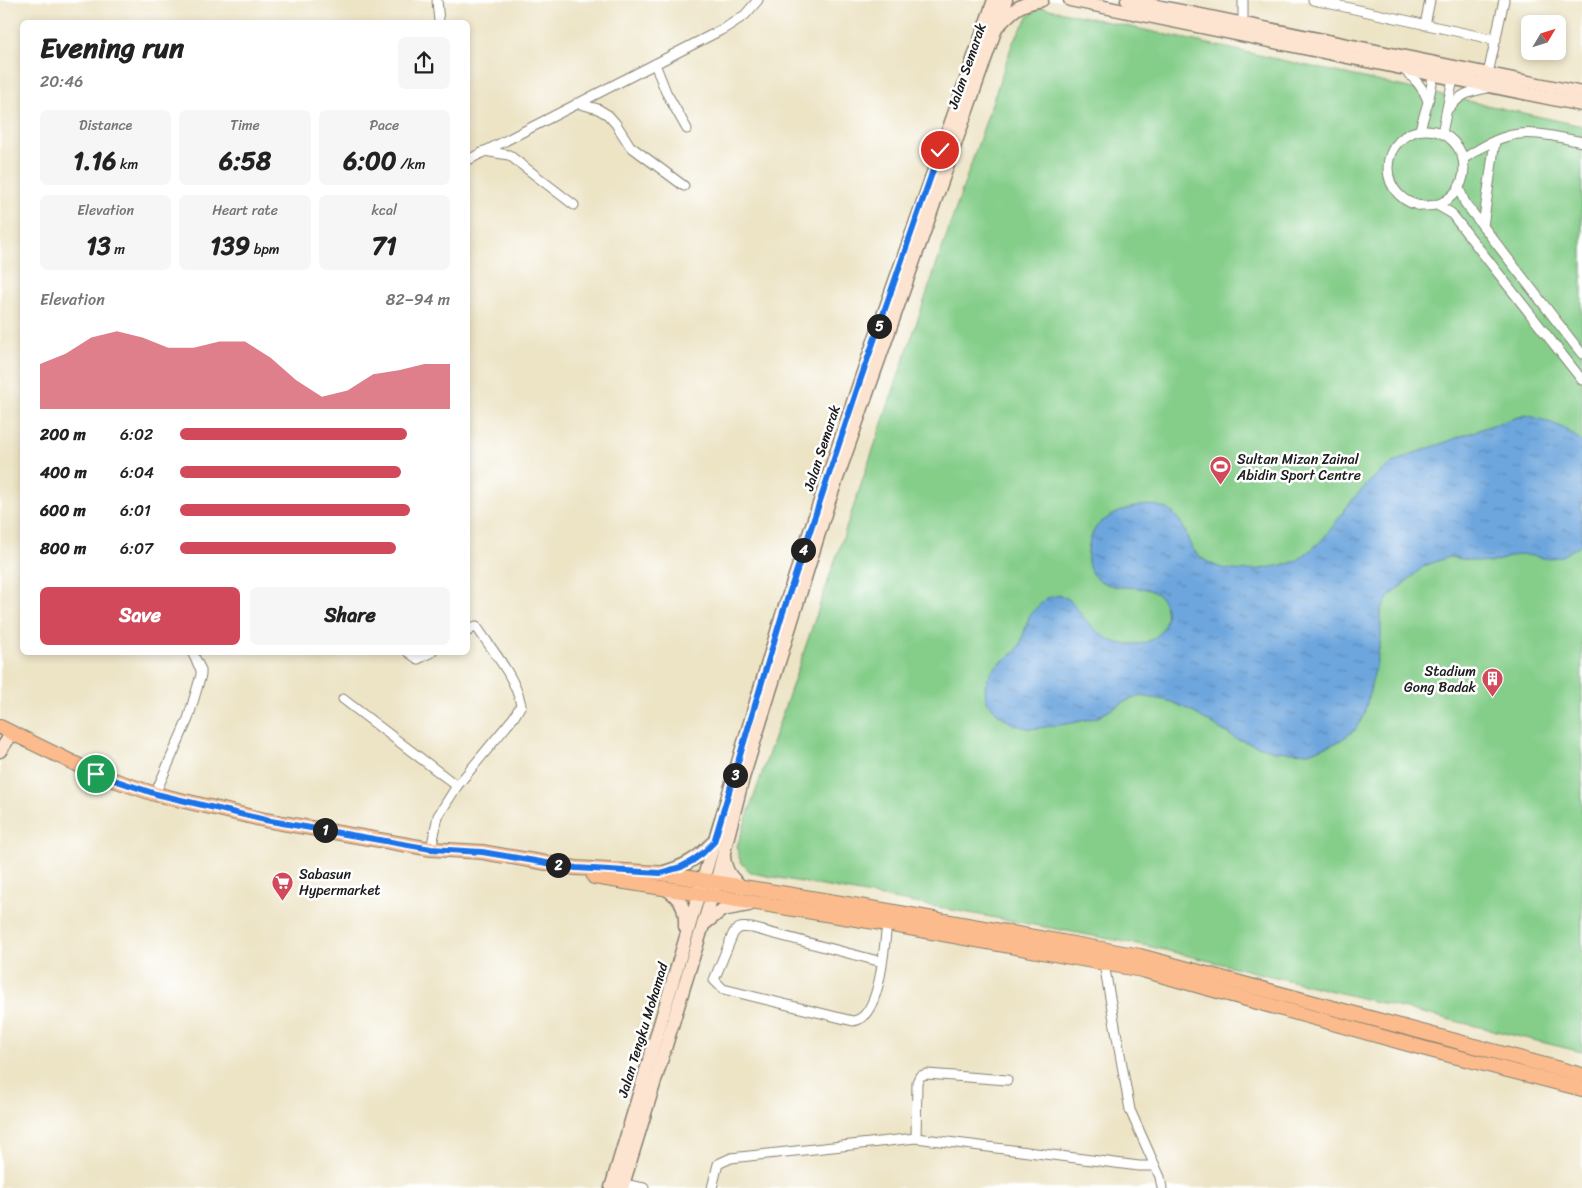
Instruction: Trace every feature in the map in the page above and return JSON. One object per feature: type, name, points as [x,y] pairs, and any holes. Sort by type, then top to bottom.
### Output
[{"type":"main road","points":[[984,0],[991,25],[1015,8],[1026,3],[1042,0]]},
{"type":"main road","name":"Jalan Semarak","points":[[707,889],[724,851],[743,778],[828,504],[991,25],[994,0]]},
{"type":"main road","name":"Jalan Semarak","points":[[707,889],[714,842],[782,615],[867,359],[991,25],[1006,0]]},
{"type":"main road","points":[[1070,0],[1400,68],[1435,69]]},
{"type":"main road","points":[[1127,0],[1243,24],[1435,69],[1455,73],[1490,74],[1582,93]]},
{"type":"main road","points":[[1490,74],[1582,105]]},
{"type":"main road","points":[[0,751],[3,730],[96,774],[156,794],[265,820],[435,849],[481,860],[666,889],[744,888],[1104,964],[1142,970],[1434,1051],[1582,1089]]},
{"type":"main road","points":[[660,873],[681,867],[692,861],[714,842]]},
{"type":"main road","points":[[435,849],[482,852],[576,868],[660,873],[759,904],[888,917],[1140,956],[1582,1075]]},
{"type":"main road","points":[[724,851],[725,864],[729,874],[744,888]]},
{"type":"main road","points":[[666,889],[677,897],[685,910],[685,945]]},
{"type":"main road","name":"Jalan Tengku Mohamad","points":[[619,1187],[702,925],[707,889]]},
{"type":"main road","name":"Jalan Tengku Mohamad","points":[[619,1187],[685,945],[707,889]]},
{"type":"main road","points":[[702,925],[722,910],[737,906],[759,904]]},
{"type":"street","points":[[437,0],[439,20]]},
{"type":"street","points":[[470,159],[725,28],[745,15],[758,0]]},
{"type":"street","points":[[1243,0],[1243,24]]},
{"type":"street","points":[[1313,0],[1425,25],[1495,45]]},
{"type":"street","points":[[1425,25],[1430,0]]},
{"type":"street","points":[[1447,111],[1460,96],[1469,92],[1490,74],[1504,0]]},
{"type":"street","points":[[655,64],[664,89],[687,129]]},
{"type":"street","points":[[1400,68],[1420,84],[1424,89],[1428,102]]},
{"type":"street","points":[[1420,129],[1435,69]]},
{"type":"street","points":[[1442,133],[1455,73]]},
{"type":"street","points":[[576,104],[598,109],[608,115],[630,146],[684,186]]},
{"type":"street","points":[[1420,129],[1442,133],[1456,144],[1463,159],[1464,169],[1459,188],[1446,201],[1437,205],[1418,206],[1401,197],[1390,183],[1387,172],[1391,150],[1397,141],[1420,129]]},
{"type":"street","points":[[1463,159],[1505,136],[1524,133],[1582,142]]},
{"type":"street","points":[[1483,226],[1495,141]]},
{"type":"street","points":[[484,151],[509,155],[574,205]]},
{"type":"street","points":[[1459,188],[1465,203],[1582,354]]},
{"type":"street","points":[[1437,205],[1451,213],[1582,380]]},
{"type":"street","points":[[435,849],[438,816],[457,786],[522,705],[519,694],[511,679],[476,626],[470,630]]},
{"type":"street","points":[[156,794],[188,719],[201,675],[201,670],[194,655]]},
{"type":"street","points":[[412,655],[418,659],[428,655]]},
{"type":"street","points":[[343,698],[457,786]]},
{"type":"street","points":[[882,962],[742,927],[738,928],[733,934],[714,980],[723,989],[853,1021],[859,1020],[868,1012],[878,984],[882,962],[888,917]]},
{"type":"street","points":[[1104,964],[1130,1110],[1155,1166],[1162,1188]]},
{"type":"street","points":[[916,1138],[917,1082],[920,1076],[927,1074],[1007,1080]]},
{"type":"street","points":[[712,1188],[718,1164],[731,1158],[916,1138],[1139,1166],[1155,1166]]},
{"type":"street","points":[[619,1187],[644,1188]]},
{"type":"green space","name":"Sultan Mizan Zainal Abidin Sport Centre","points":[[1040,7],[1582,126],[1582,1052],[1148,946],[752,873],[741,861],[737,846],[1013,42],[1028,17]]},
{"type":"water","points":[[1526,415],[1563,428],[1582,443],[1582,542],[1579,546],[1562,556],[1550,559],[1520,554],[1490,563],[1449,557],[1424,566],[1389,597],[1381,609],[1381,637],[1364,715],[1355,730],[1338,742],[1308,753],[1274,751],[1236,739],[1188,709],[1169,701],[1141,696],[1126,701],[1098,717],[1031,729],[1014,725],[997,713],[986,700],[985,686],[991,672],[999,663],[1014,653],[1020,645],[1030,614],[1047,598],[1060,595],[1068,599],[1097,631],[1118,643],[1140,644],[1155,638],[1160,633],[1165,622],[1166,609],[1160,597],[1147,589],[1113,586],[1104,583],[1096,578],[1089,567],[1088,553],[1091,538],[1099,524],[1104,520],[1134,507],[1152,505],[1168,510],[1175,515],[1195,552],[1211,564],[1229,569],[1257,570],[1288,564],[1297,561],[1318,544],[1358,493],[1390,465],[1417,452]]},
{"type":"place","name":"Sultan Mizan Zainal Abidin Sport Centre","points":[[1221,486]]},
{"type":"place","name":"Stadium Gong Badak","points":[[1492,698]]},
{"type":"place","name":"Sabasun Hypermarket","points":[[283,901]]},
{"type":"route","points":[[96,774],[156,794],[265,820],[438,850],[482,852],[576,868],[660,873],[681,867],[698,857],[714,842],[782,615],[940,150]]}]
